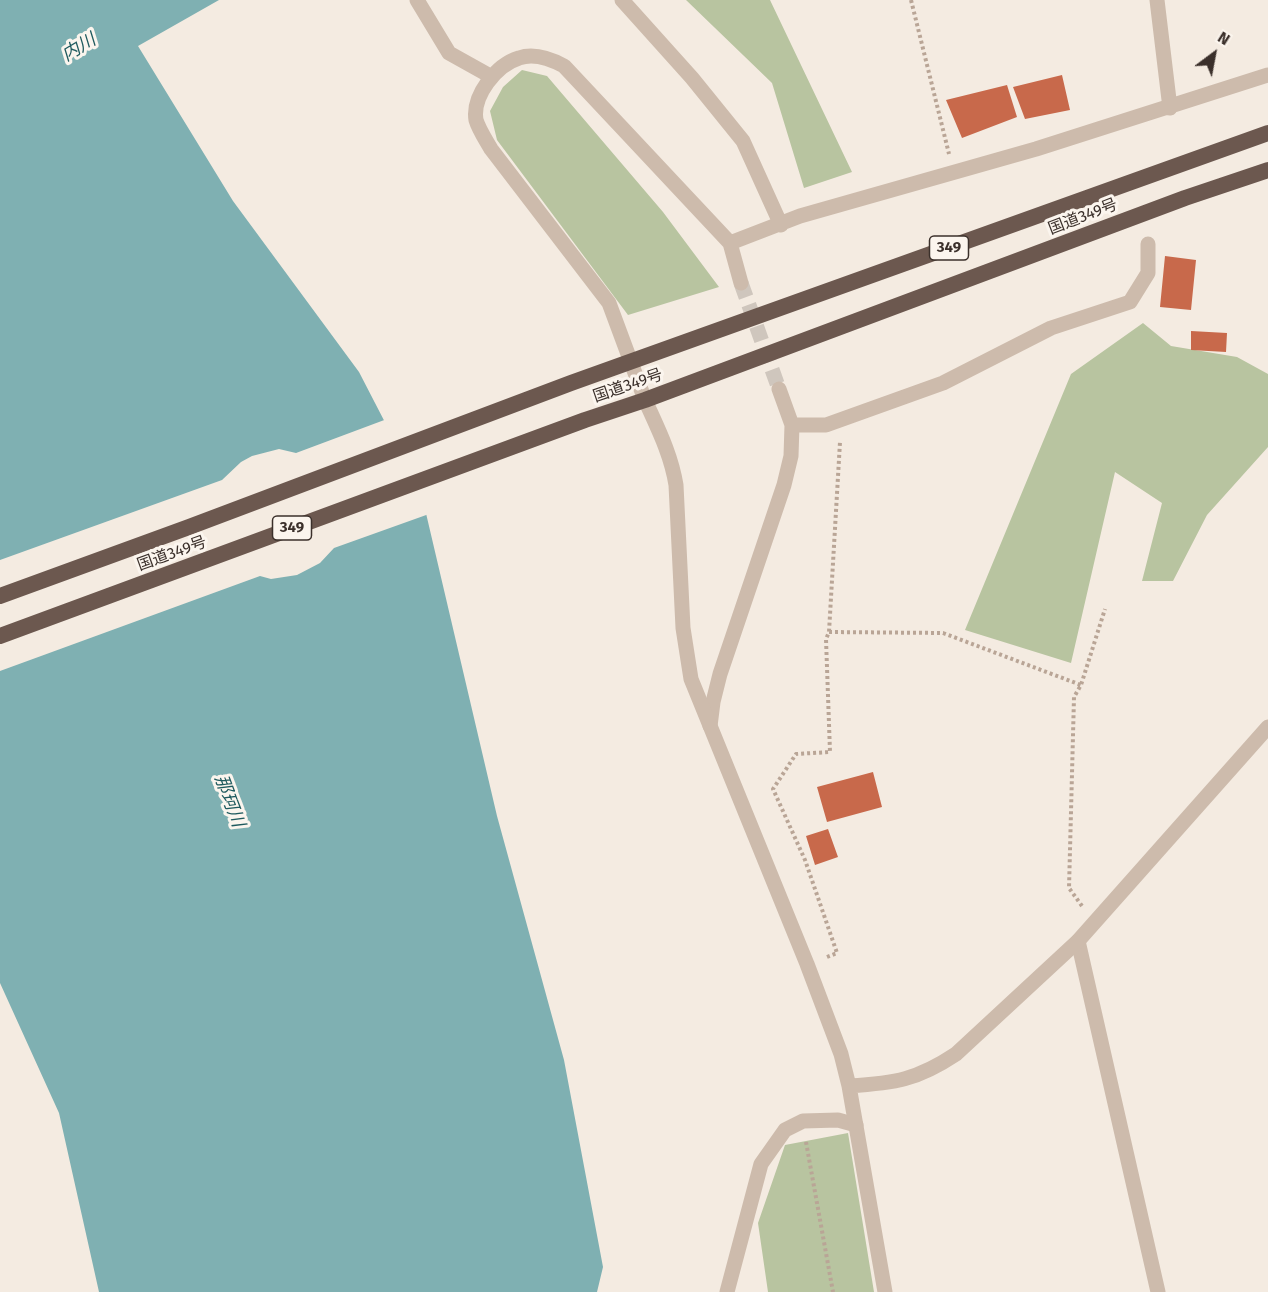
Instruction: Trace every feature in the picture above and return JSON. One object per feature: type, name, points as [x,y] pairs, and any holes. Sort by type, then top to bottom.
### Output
[{"type":"highway","name":"国道349号","points":[[0,596],[571,383],[1268,133]]},
{"type":"highway","name":"国道349号","points":[[0,636],[585,420],[645,400],[1185,198],[1268,170]]},
{"type":"street","points":[[417,0],[449,53],[492,77]]},
{"type":"street","points":[[622,0],[692,78],[743,141],[781,225]]},
{"type":"street","points":[[1157,0],[1170,108]]},
{"type":"street","points":[[741,283],[730,243],[564,66],[552,60],[520,57],[492,77],[476,104],[476,118],[479,127],[491,149],[609,303],[630,362],[672,463],[676,485],[683,628],[692,679],[841,1054],[849,1086],[885,1292]]},
{"type":"street","points":[[730,243],[800,216],[1170,108],[1268,75]]},
{"type":"street","points":[[792,425],[826,425],[943,383],[1051,328],[1130,302],[1148,273],[1148,244]]},
{"type":"street","points":[[710,726],[712,702],[720,674],[784,485],[791,456],[792,425],[779,389]]},
{"type":"street","points":[[849,1086],[889,1083],[910,1078],[934,1069],[965,1046],[1078,941],[1268,728]]},
{"type":"street","points":[[1078,941],[1158,1292]]},
{"type":"street","points":[[727,1292],[760,1164],[784,1130],[802,1121],[838,1120],[856,1125]]},
{"type":"path","points":[[911,0],[954,172]]},
{"type":"path","points":[[807,964],[837,953],[805,860],[773,789],[796,754],[830,752],[826,639],[829,632],[841,436],[826,425]]},
{"type":"path","points":[[1094,924],[1069,888],[1074,697],[1081,685],[1105,609]]},
{"type":"path","points":[[829,632],[943,633],[1081,685]]},
{"type":"path","points":[[802,1121],[833,1292]]},
{"type":"green space","points":[[686,0],[770,0],[852,172],[804,188],[772,83]]},
{"type":"green space","points":[[522,70],[547,76],[663,212],[719,287],[628,315],[497,140],[490,111],[503,87]]},
{"type":"green space","points":[[1143,323],[1171,346],[1237,357],[1268,374],[1268,447],[1207,515],[1173,581],[1142,581],[1162,503],[1115,472],[1071,663],[965,630],[1071,374]]},
{"type":"green space","points":[[848,1133],[874,1292],[768,1292],[758,1223],[785,1145]]},
{"type":"water","points":[[0,0],[219,0],[138,46],[233,201],[359,372],[421,492],[497,816],[564,1060],[603,1267],[597,1292],[99,1292],[59,1113],[0,983]]},
{"type":"pier","points":[[387,419],[423,491],[429,514],[334,548],[320,563],[297,575],[271,579],[260,576],[0,671],[0,560],[222,480],[241,462],[252,456],[279,449],[296,453]]},
{"type":"building","points":[[1062,75],[1070,110],[1025,119],[1013,87]]},
{"type":"building","points":[[1007,85],[1017,117],[962,138],[946,100]]},
{"type":"building","points":[[1165,256],[1196,260],[1191,310],[1160,307]]},
{"type":"building","points":[[1191,331],[1227,333],[1226,352],[1191,350]]},
{"type":"building","points":[[873,772],[882,807],[827,822],[817,787]]},
{"type":"building","points":[[828,829],[838,857],[815,865],[806,836]]},
{"type":"tunnel","points":[[741,283],[779,389]]},
{"type":"water label","name":"内川","points":[[79,48]]},
{"type":"water label","name":"那珂川","points":[[229,801]]}]
